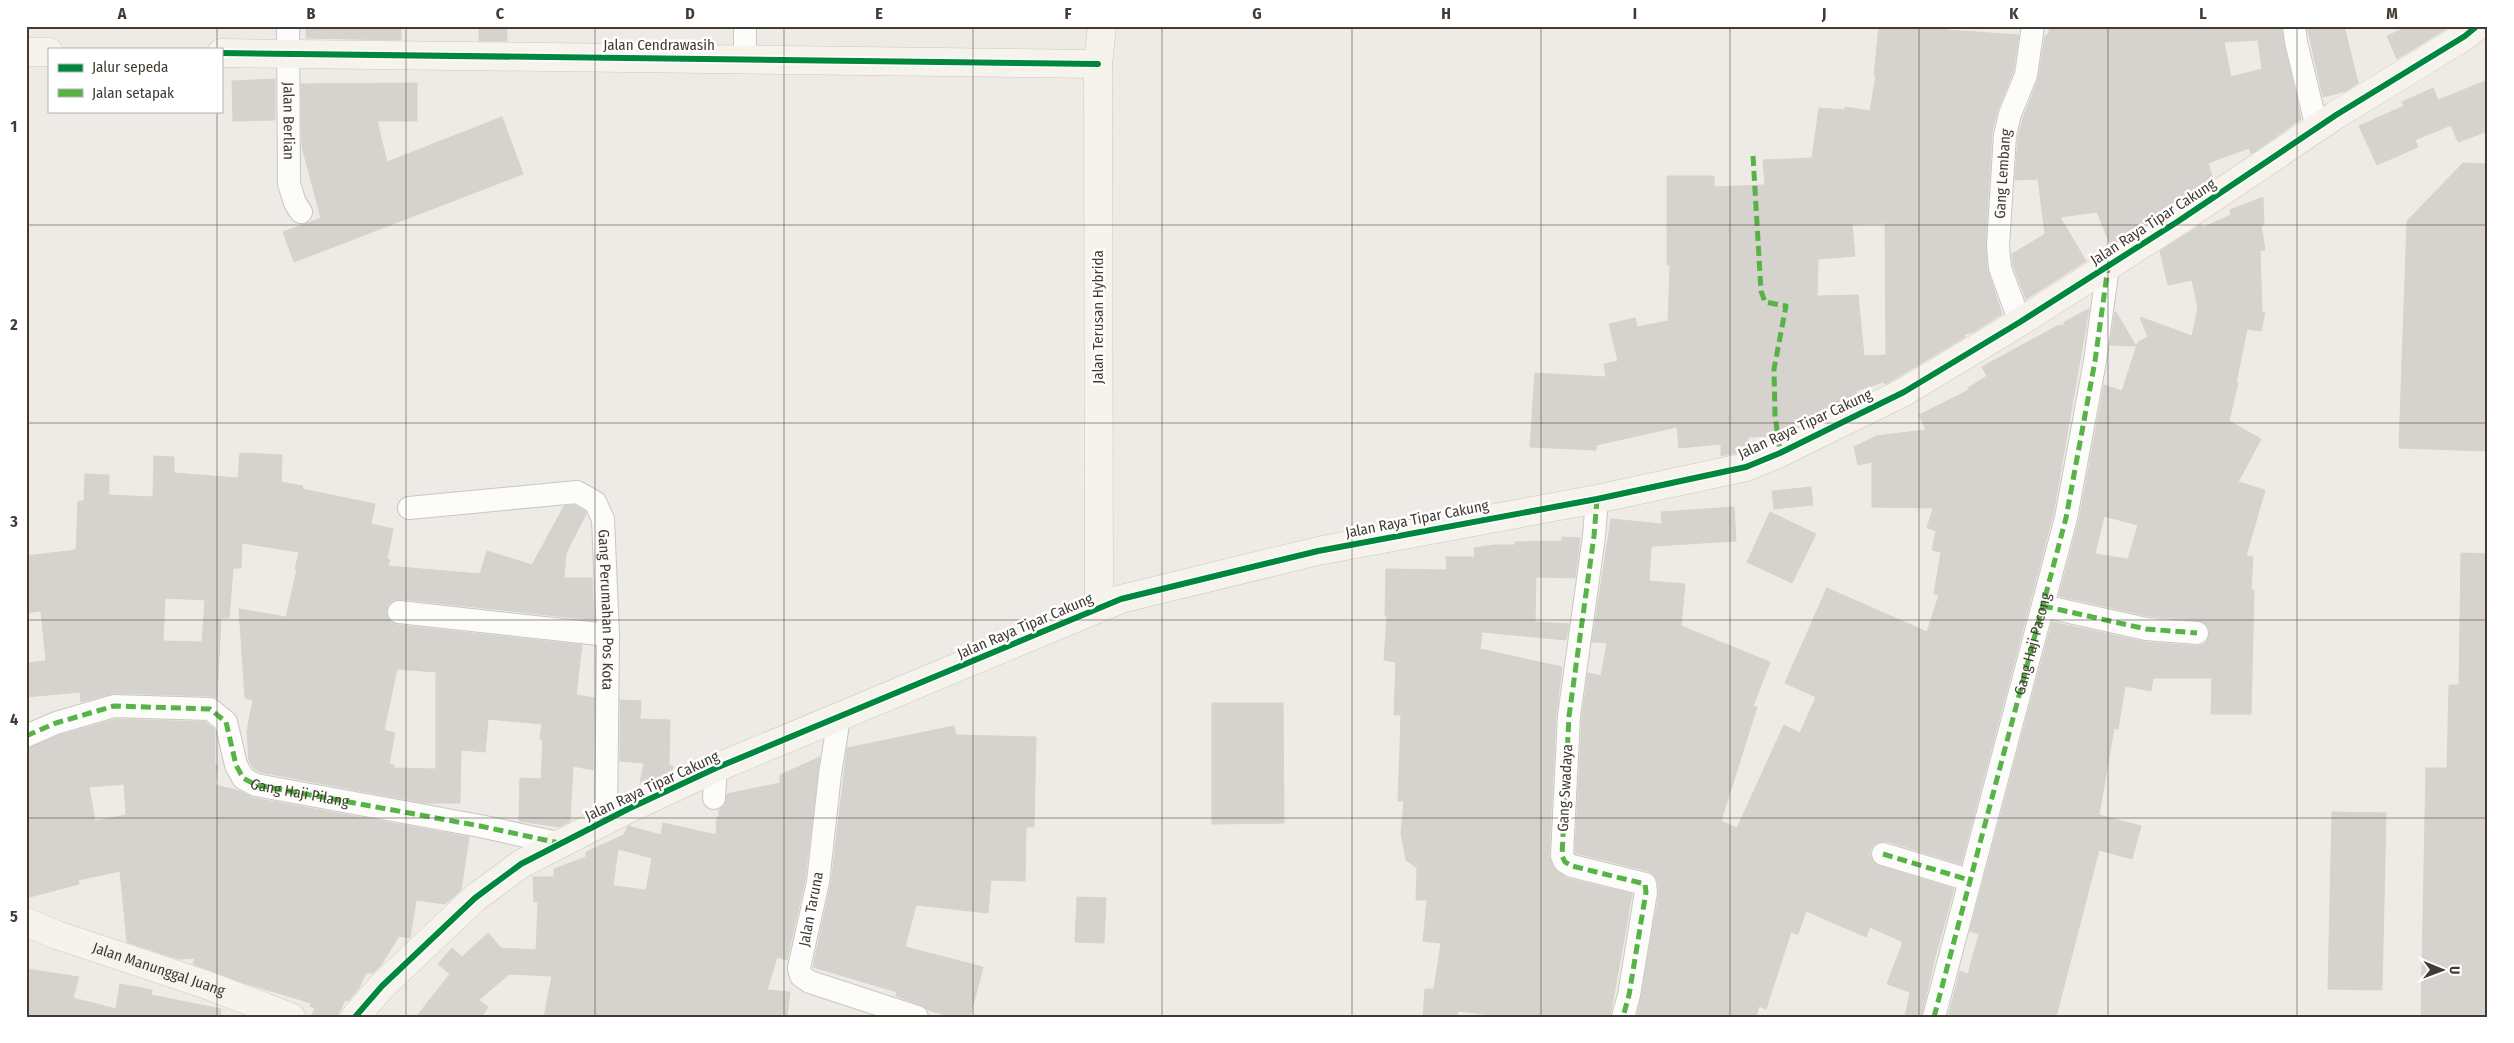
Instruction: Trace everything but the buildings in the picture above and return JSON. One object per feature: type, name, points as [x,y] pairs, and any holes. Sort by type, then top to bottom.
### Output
[{"type":"street","points":[[745,26],[745,58]]},
{"type":"street","name":"Jalan Terusan Hybrida","points":[[1099,608],[1098,64],[1102,26]]},
{"type":"street","name":"Gang Lembang","points":[[2020,322],[2000,268],[1999,230],[2004,134],[2026,76],[2033,26]]},
{"type":"street","points":[[2294,26],[2296,42],[2317,128]]},
{"type":"street","name":"Jalan Raya Tipar Cakung","points":[[355,1017],[382,986],[475,898],[521,864],[606,820],[716,768],[1121,599],[1318,552],[1598,499],[1746,468],[1904,392],[2020,322],[2108,267],[2317,128],[2465,36],[2477,26]]},
{"type":"street","name":"Jalan Cendrawasih","points":[[222,52],[288,39],[745,58],[1098,64]]},
{"type":"street","name":"Jalan Berlian","points":[[288,39],[289,184],[295,203],[302,212]]},
{"type":"street","points":[[26,52],[48,52]]},
{"type":"street","name":"Gang Haji Pacong","points":[[1934,1017],[2066,518],[2095,361],[2108,267]]},
{"type":"street","name":"Gang Perumahan Pos Kota","points":[[409,508],[568,493],[586,495],[596,502],[603,519],[608,635],[606,820]]},
{"type":"street","name":"Gang Swadaya","points":[[1598,499],[1569,716],[1562,856],[1565,862],[1572,866],[1645,884],[1646,892],[1631,986],[1623,1017]]},
{"type":"street","points":[[2043,606],[2146,629],[2197,633]]},
{"type":"street","points":[[399,612],[608,635]]},
{"type":"street","name":"Gang Haji Pilang","points":[[26,736],[56,723],[114,706],[210,709],[226,722],[236,765],[243,778],[256,785],[480,826],[562,844]]},
{"type":"street","name":"Jalan Taruna","points":[[839,718],[830,774],[818,882],[799,968],[801,976],[810,982],[917,1017]]},
{"type":"street","points":[[714,798],[716,768]]},
{"type":"street","points":[[1884,854],[1969,880]]},
{"type":"street","name":"Jalan Manunggal Juang","points":[[26,922],[57,935],[204,984],[291,1017]]},
{"type":"marked path","points":[[1753,156],[1761,291],[1765,302],[1786,306],[1774,369],[1775,415],[1780,453]]},
{"type":"marked path","points":[[1934,1017],[2066,518],[2095,361],[2108,267]]},
{"type":"marked path","points":[[1597,499],[1594,536],[1569,716],[1562,856],[1565,862],[1572,866],[1645,884],[1646,892],[1629,995],[1623,1017]]},
{"type":"marked path","points":[[2043,606],[2146,629],[2197,633]]},
{"type":"marked path","points":[[26,736],[56,723],[114,706],[210,709],[226,722],[236,765],[243,778],[256,785],[480,826],[559,843]]},
{"type":"marked path","points":[[1883,854],[1969,880]]},
{"type":"cycle path","points":[[355,1017],[382,986],[475,898],[521,864],[628,809],[716,768],[1121,599],[1318,551],[1597,499],[1746,467],[1780,453],[1904,392],[2020,322],[2177,222],[2336,115],[2465,36],[2477,26]]},
{"type":"cycle path","points":[[222,53],[1098,64]]}]
